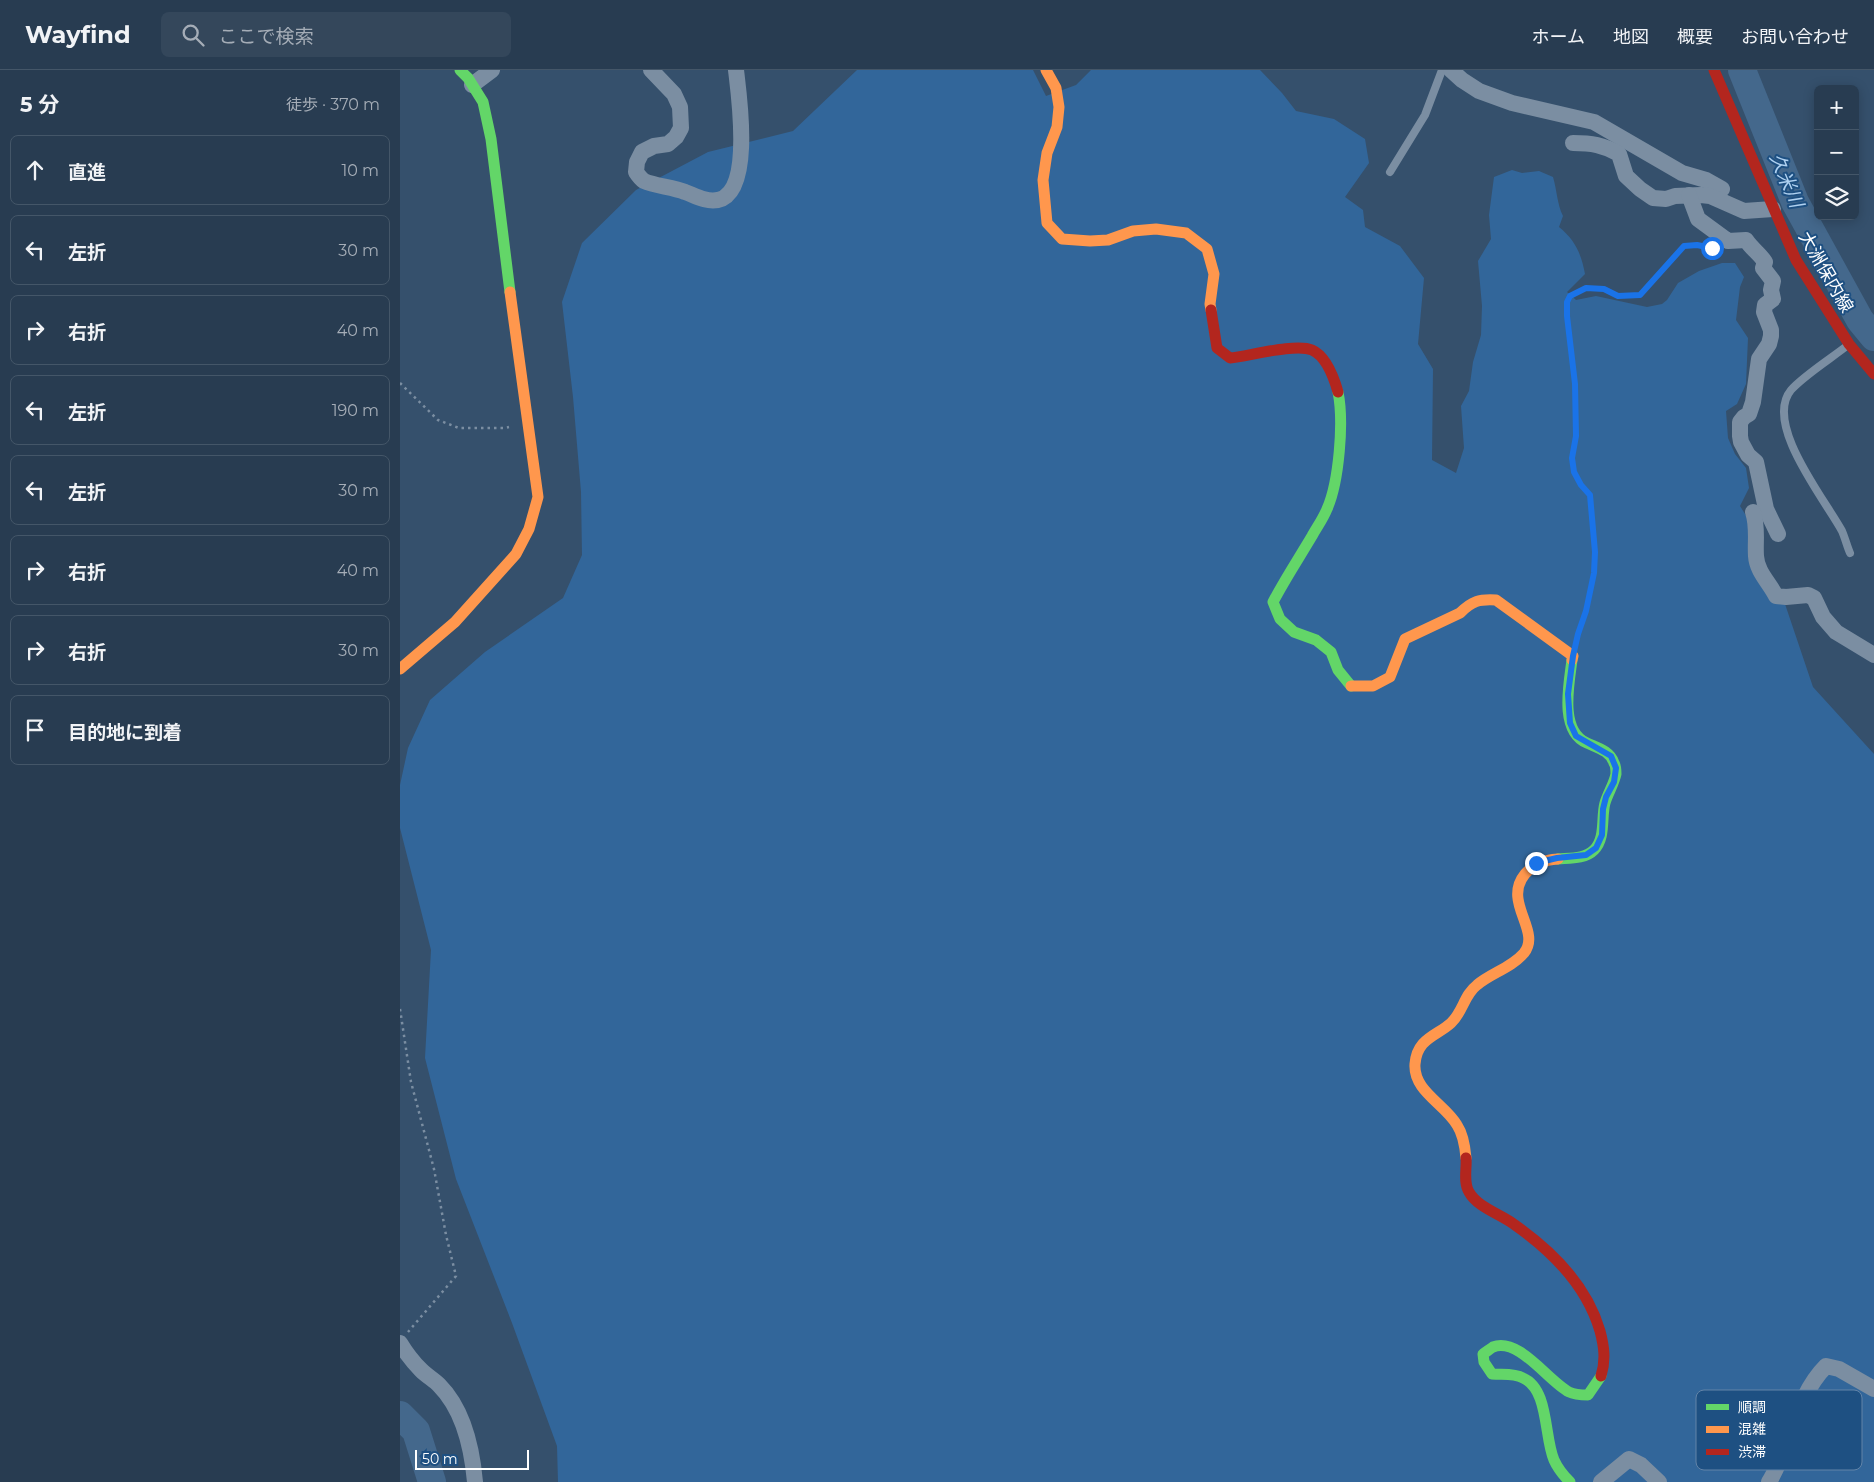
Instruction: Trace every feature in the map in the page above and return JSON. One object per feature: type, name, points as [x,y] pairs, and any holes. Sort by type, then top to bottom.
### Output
[{"type":"street","points":[[400,669],[455,622],[516,554],[529,529],[538,497],[504,252],[491,139],[483,102],[460,70]]},
{"type":"street","points":[[472,85],[492,70]]},
{"type":"street","points":[[652,70],[674,94],[680,108],[681,128],[676,138],[668,144],[654,146],[642,152],[637,162],[636,172],[643,180],[678,189],[708,201],[719,200],[728,196],[735,185],[740,155],[741,121],[736,70]]},
{"type":"street","points":[[1046,70],[1056,88],[1059,107],[1057,127],[1047,153],[1043,180],[1047,223],[1062,239],[1108,240],[1133,231],[1156,229],[1186,233],[1207,249],[1214,274],[1210,304],[1217,348],[1230,358],[1285,349],[1311,349],[1326,361],[1339,397],[1337,470],[1328,507],[1273,602],[1280,620],[1294,632],[1316,640],[1331,652],[1338,670],[1351,686],[1373,686],[1390,677],[1405,639],[1460,613],[1467,606],[1481,598],[1496,600],[1573,656],[1568,694],[1570,723],[1576,736],[1611,756],[1616,768],[1614,782],[1606,797],[1603,809],[1602,835],[1596,848],[1586,855],[1557,858],[1536,863],[1521,879],[1517,891],[1523,923],[1530,938],[1528,949],[1506,968],[1475,986],[1467,995],[1461,1010],[1451,1023],[1432,1034],[1424,1042],[1416,1055],[1415,1066],[1417,1078],[1453,1118],[1460,1131],[1467,1166],[1465,1184],[1472,1196],[1515,1225],[1563,1264],[1584,1294],[1600,1331],[1605,1355],[1603,1375],[1597,1387],[1588,1395],[1578,1395],[1566,1390],[1521,1352],[1511,1347],[1496,1346],[1489,1348],[1483,1354],[1484,1362],[1492,1374],[1517,1376],[1526,1379],[1535,1388],[1543,1410],[1550,1453],[1559,1469],[1570,1482]]},
{"type":"street","points":[[1451,70],[1479,91],[1512,103],[1594,122],[1682,173],[1706,180],[1722,189]]},
{"type":"street","name":"大洲保内線","points":[[1714,70],[1796,260],[1819,300],[1849,344],[1874,374]]},
{"type":"street","points":[[1573,143],[1588,143],[1607,147],[1619,154],[1626,176],[1653,198],[1710,196],[1744,211],[1773,209]]},
{"type":"street","points":[[1689,196],[1698,219],[1728,242],[1746,240],[1752,249],[1762,256],[1765,262],[1763,268],[1773,281],[1771,290],[1773,299],[1764,305],[1764,312],[1771,330],[1771,336],[1769,344],[1760,359],[1753,402],[1749,414],[1740,422],[1740,436],[1748,455],[1756,462],[1766,509],[1778,534]]},
{"type":"street","points":[[1753,512],[1757,534],[1756,557],[1760,571],[1771,585],[1776,596],[1808,595],[1814,598],[1822,617],[1836,632],[1874,655]]},
{"type":"street","points":[[403,1338],[408,1355],[421,1370],[439,1385],[454,1403],[463,1424],[474,1468],[475,1482]]},
{"type":"street","points":[[1810,1390],[1817,1376],[1826,1366],[1839,1370],[1874,1389]]},
{"type":"street","points":[[1601,1482],[1629,1459],[1641,1465],[1659,1482]]},
{"type":"street","points":[[1769,1482],[1777,1470]]},
{"type":"lane","points":[[1390,172],[1425,116],[1442,70]]},
{"type":"lane","points":[[1849,344],[1790,391],[1785,403],[1784,415],[1795,456],[1842,532],[1850,553]]},
{"type":"path","points":[[1573,656],[1586,611],[1594,573],[1595,552],[1590,495],[1581,485],[1574,472],[1572,458],[1576,436],[1575,384],[1567,302],[1570,296],[1586,288],[1604,289],[1618,296],[1640,295],[1684,246],[1697,245],[1712,248]]},
{"type":"path","points":[[400,383],[438,420],[459,428],[504,428],[527,422]]},
{"type":"path","points":[[400,1010],[411,1082],[434,1169],[446,1235],[456,1276],[403,1338]]},
{"type":"shaded area","points":[[857,70],[1033,70],[1046,96],[1076,85],[1091,70],[1260,70],[1296,111],[1334,119],[1365,139],[1369,163],[1345,197],[1363,210],[1365,227],[1400,246],[1424,278],[1418,344],[1433,369],[1432,460],[1456,473],[1464,448],[1461,406],[1469,391],[1473,362],[1481,335],[1482,306],[1478,261],[1491,239],[1489,215],[1494,177],[1512,170],[1522,173],[1539,171],[1553,177],[1559,207],[1563,216],[1559,227],[1576,248],[1582,260],[1585,274],[1567,292],[1576,300],[1596,296],[1647,307],[1662,304],[1667,300],[1678,283],[1699,271],[1722,263],[1735,263],[1744,277],[1740,287],[1736,320],[1748,338],[1746,384],[1737,404],[1726,411],[1728,438],[1735,454],[1746,468],[1749,488],[1740,506],[1750,522],[1751,554],[1785,604],[1813,687],[1874,754],[1874,1482],[558,1482],[557,1446],[456,1179],[425,1058],[431,950],[400,828],[400,785],[408,748],[430,700],[485,652],[563,598],[582,555],[581,492],[562,302],[582,243],[636,190],[708,152],[793,131]]},
{"type":"waterway","name":"久米川","points":[[1742,70],[1795,202],[1860,320],[1874,337]]},
{"type":"waterway","points":[[400,1415],[416,1431],[432,1482]]},
{"type":"traffic: fast","points":[[460,70],[468,78],[483,102],[491,139],[510,292]]},
{"type":"traffic: fast","points":[[1338,392],[1340,405],[1339,452],[1335,484],[1331,497],[1322,520],[1273,602],[1280,619],[1294,632],[1316,640],[1331,652],[1338,670],[1351,686]]},
{"type":"traffic: fast","points":[[1558,859],[1577,858],[1586,855],[1598,845],[1602,834],[1605,803],[1616,774],[1615,765],[1610,756],[1603,750],[1578,737],[1572,728],[1568,706],[1572,660]]},
{"type":"traffic: fast","points":[[1570,1482],[1554,1460],[1542,1403],[1537,1392],[1531,1384],[1519,1376],[1492,1374],[1484,1362],[1483,1354],[1493,1347],[1513,1348],[1569,1392],[1576,1394],[1588,1395],[1601,1376]]},
{"type":"traffic: slow","points":[[1046,70],[1056,88],[1059,107],[1057,127],[1047,153],[1043,180],[1047,223],[1062,239],[1108,240],[1133,231],[1156,229],[1186,233],[1207,249],[1214,274],[1211,310]]},
{"type":"traffic: slow","points":[[400,669],[455,622],[516,554],[529,529],[538,497],[510,292]]},
{"type":"traffic: slow","points":[[1351,686],[1373,686],[1390,677],[1405,639],[1460,613],[1472,603],[1485,600],[1496,600],[1573,656],[1572,660]]},
{"type":"traffic: slow","points":[[1466,1158],[1461,1132],[1457,1125],[1452,1117],[1424,1090],[1419,1082],[1415,1064],[1417,1055],[1428,1039],[1455,1019],[1473,989],[1513,963],[1524,953],[1529,935],[1519,906],[1519,885],[1525,874],[1536,865],[1544,861],[1558,859]]},
{"type":"traffic: jam","points":[[1714,70],[1796,260],[1849,344],[1874,374]]},
{"type":"traffic: jam","points":[[1211,310],[1217,348],[1230,358],[1284,349],[1305,348],[1312,350],[1325,362],[1332,374],[1338,392]]},
{"type":"traffic: jam","points":[[1466,1158],[1466,1184],[1473,1198],[1484,1207],[1515,1225],[1542,1246],[1566,1271],[1586,1299],[1594,1315],[1603,1342],[1604,1359],[1601,1376]]},
{"type":"route","points":[[1536,863],[1557,858],[1586,855],[1596,848],[1602,835],[1603,809],[1606,797],[1614,782],[1616,768],[1611,756],[1576,736],[1570,723],[1568,694],[1573,656],[1586,611],[1594,573],[1595,552],[1590,495],[1581,485],[1574,472],[1572,458],[1576,436],[1576,415],[1567,302],[1570,296],[1586,288],[1604,289],[1618,296],[1640,295],[1684,246],[1697,245],[1712,248]]}]
